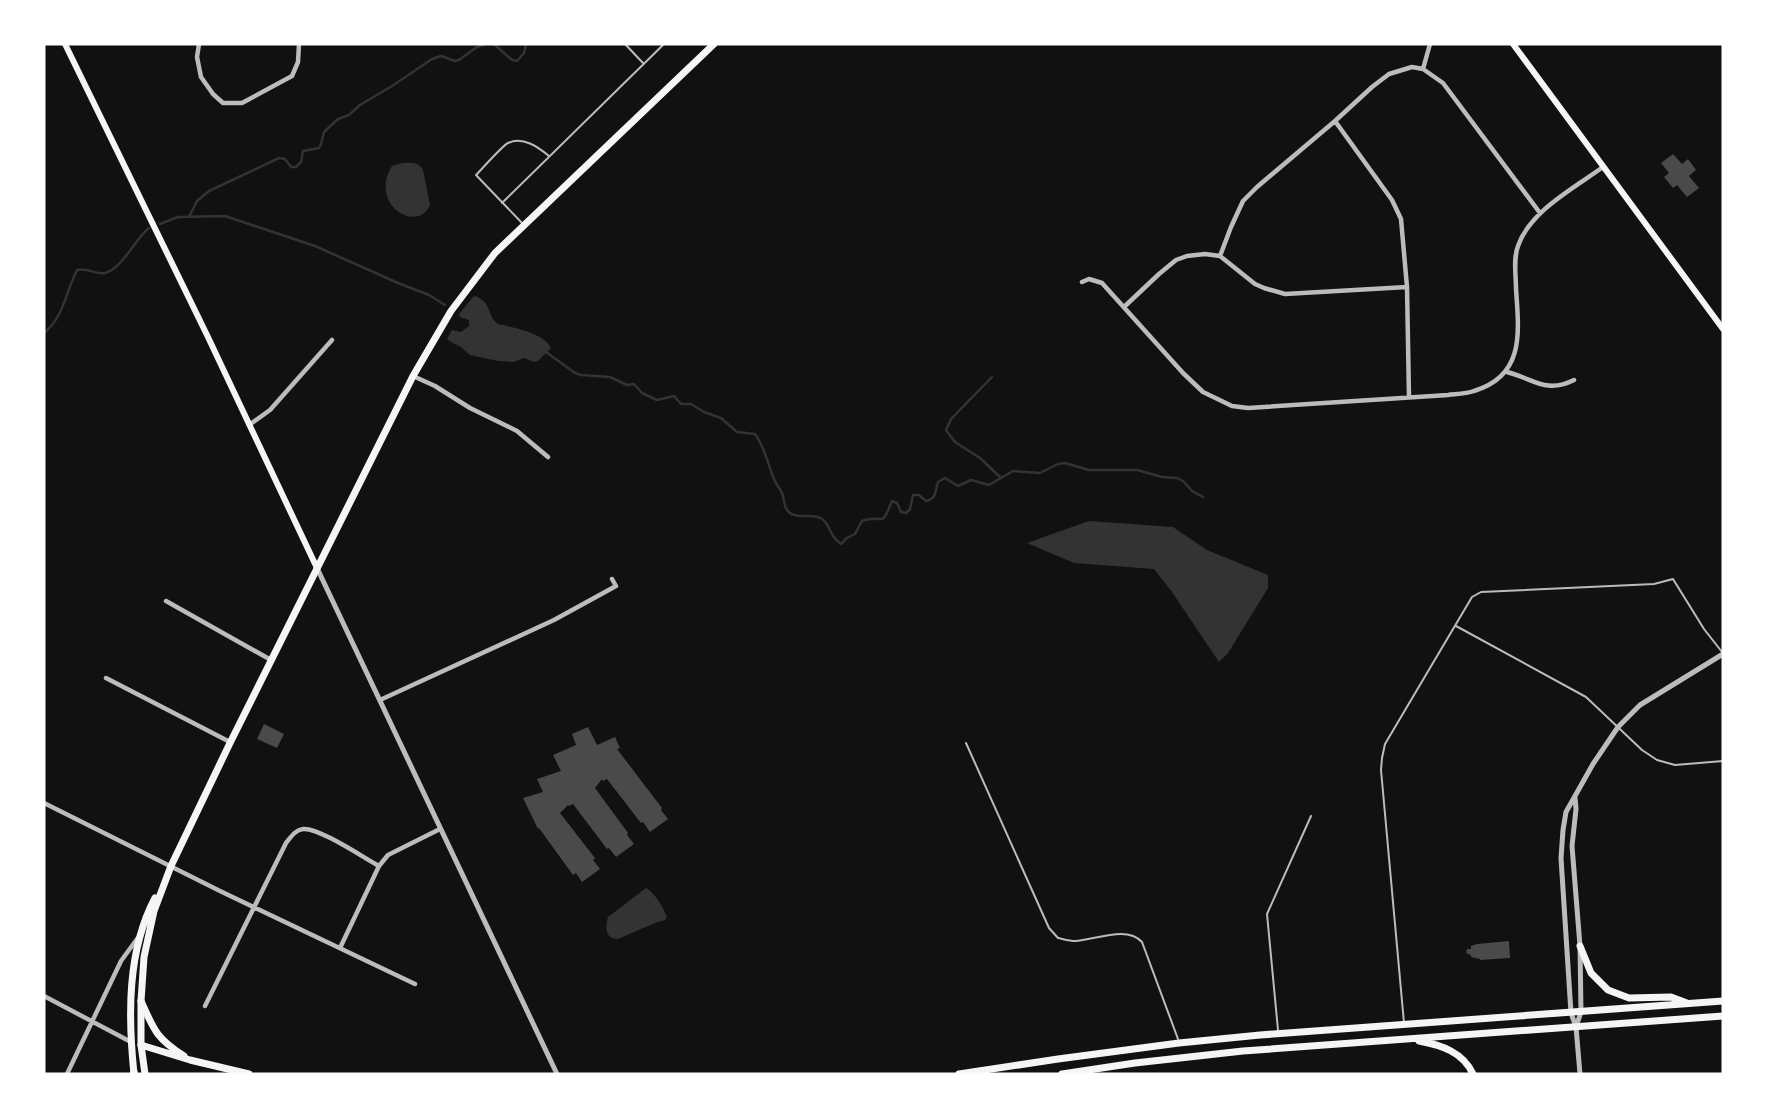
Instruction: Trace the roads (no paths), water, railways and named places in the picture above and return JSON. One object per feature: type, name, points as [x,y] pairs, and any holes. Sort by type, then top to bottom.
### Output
[{"type":"main road","points":[[65,44],[317,568]]},
{"type":"main road","points":[[134,1074],[130,1004],[136,951],[149,909],[413,376],[451,311],[495,253],[714,44]]},
{"type":"main road","points":[[1513,44],[1723,329]]},
{"type":"main road","points":[[145,1074],[141,1045],[144,957],[154,911],[171,866]]},
{"type":"main road","points":[[1580,946],[1591,973],[1608,990],[1629,998],[1671,997],[1691,1004]]},
{"type":"main road","points":[[141,1001],[155,1032],[190,1060]]},
{"type":"main road","points":[[959,1074],[1179,1043],[1723,1001]]},
{"type":"main road","points":[[1062,1074],[1243,1051],[1723,1016]]},
{"type":"main road","points":[[1405,1039],[1436,1044],[1450,1050],[1462,1058],[1473,1074]]},
{"type":"main road","points":[[132,1042],[249,1074]]},
{"type":"street","points":[[199,44],[197,57],[201,78],[223,103],[242,103],[292,76],[298,62],[299,44]]},
{"type":"street","points":[[1423,69],[1430,44]]},
{"type":"street","points":[[1220,256],[1243,201],[1257,187],[1372,87],[1389,74],[1412,67],[1423,69],[1443,83],[1540,213]]},
{"type":"street","points":[[1335,121],[1392,200],[1401,219],[1407,287],[1409,397]]},
{"type":"street","points":[[1082,282],[1089,279],[1102,283],[1182,373],[1203,392],[1232,406],[1248,408],[1474,391],[1499,380],[1514,360],[1518,309],[1515,263],[1517,247],[1527,226],[1540,213],[1604,167]]},
{"type":"street","points":[[1124,307],[1176,260],[1197,254],[1220,256],[1255,284],[1285,293],[1407,287]]},
{"type":"street","points":[[249,426],[270,410],[332,340]]},
{"type":"street","points":[[1507,372],[1544,385],[1561,386],[1574,380]]},
{"type":"street","points":[[413,376],[517,431],[548,457]]},
{"type":"street","points":[[317,568],[557,1074]]},
{"type":"street","points":[[380,700],[554,620],[616,586],[612,579]]},
{"type":"street","points":[[166,601],[272,660]]},
{"type":"street","points":[[1580,1074],[1576,1027],[1571,1013],[1561,858],[1566,812],[1618,727],[1640,705],[1723,654]]},
{"type":"street","points":[[106,678],[230,743]]},
{"type":"street","points":[[1576,797],[1573,846],[1580,946],[1581,1012],[1576,1027]]},
{"type":"street","points":[[44,803],[415,984]]},
{"type":"street","points":[[205,1006],[286,843],[295,832],[308,829],[321,834],[379,866]]},
{"type":"street","points":[[340,948],[379,866],[388,855],[440,830]]},
{"type":"street","points":[[67,1074],[121,961],[140,934]]},
{"type":"street","points":[[44,996],[132,1042]]},
{"type":"lane","points":[[625,44],[644,64]]},
{"type":"lane","points":[[502,202],[664,44]]},
{"type":"lane","points":[[524,225],[476,175],[508,143],[523,141],[537,146],[549,157]]},
{"type":"lane","points":[[1404,1024],[1382,758],[1385,744],[1472,597],[1481,593],[1654,584],[1674,579],[1704,629],[1723,654]]},
{"type":"lane","points":[[1455,625],[1586,697],[1642,750],[1657,760],[1675,765],[1723,761]]},
{"type":"lane","points":[[966,743],[1049,928],[1058,939],[1074,941],[1122,934],[1137,936],[1142,942],[1179,1043]]},
{"type":"lane","points":[[1279,1034],[1267,914],[1311,816]]},
{"type":"waterway","points":[[189,217],[197,201],[209,191],[279,158],[285,159],[291,167],[296,167],[301,162],[303,151],[319,148],[324,132],[338,119],[349,115],[360,105],[432,59],[441,56],[459,60],[486,44]]},
{"type":"waterway","points":[[494,44],[512,60],[517,61],[524,53],[526,44]]},
{"type":"waterway","points":[[160,224],[178,217],[225,216],[315,246],[429,295],[445,305]]},
{"type":"waterway","points":[[44,333],[60,312],[77,270],[101,273],[111,270],[123,260],[149,228]]},
{"type":"waterway","points":[[546,352],[575,373],[610,377],[627,385],[634,384],[642,393],[657,400],[674,396],[681,404],[691,404],[721,418],[737,432],[755,434],[788,511],[797,516],[822,519],[841,544],[855,534],[862,521],[883,518],[892,501],[897,503],[901,512],[906,513],[910,509],[913,495],[930,500],[938,482],[945,478],[958,486],[971,480],[989,485],[1013,471],[1040,473],[1065,463],[1089,470],[1137,470],[1177,478],[1203,497]]},
{"type":"waterway","points":[[992,377],[951,419],[946,430],[955,442],[980,458],[1000,477]]}]
